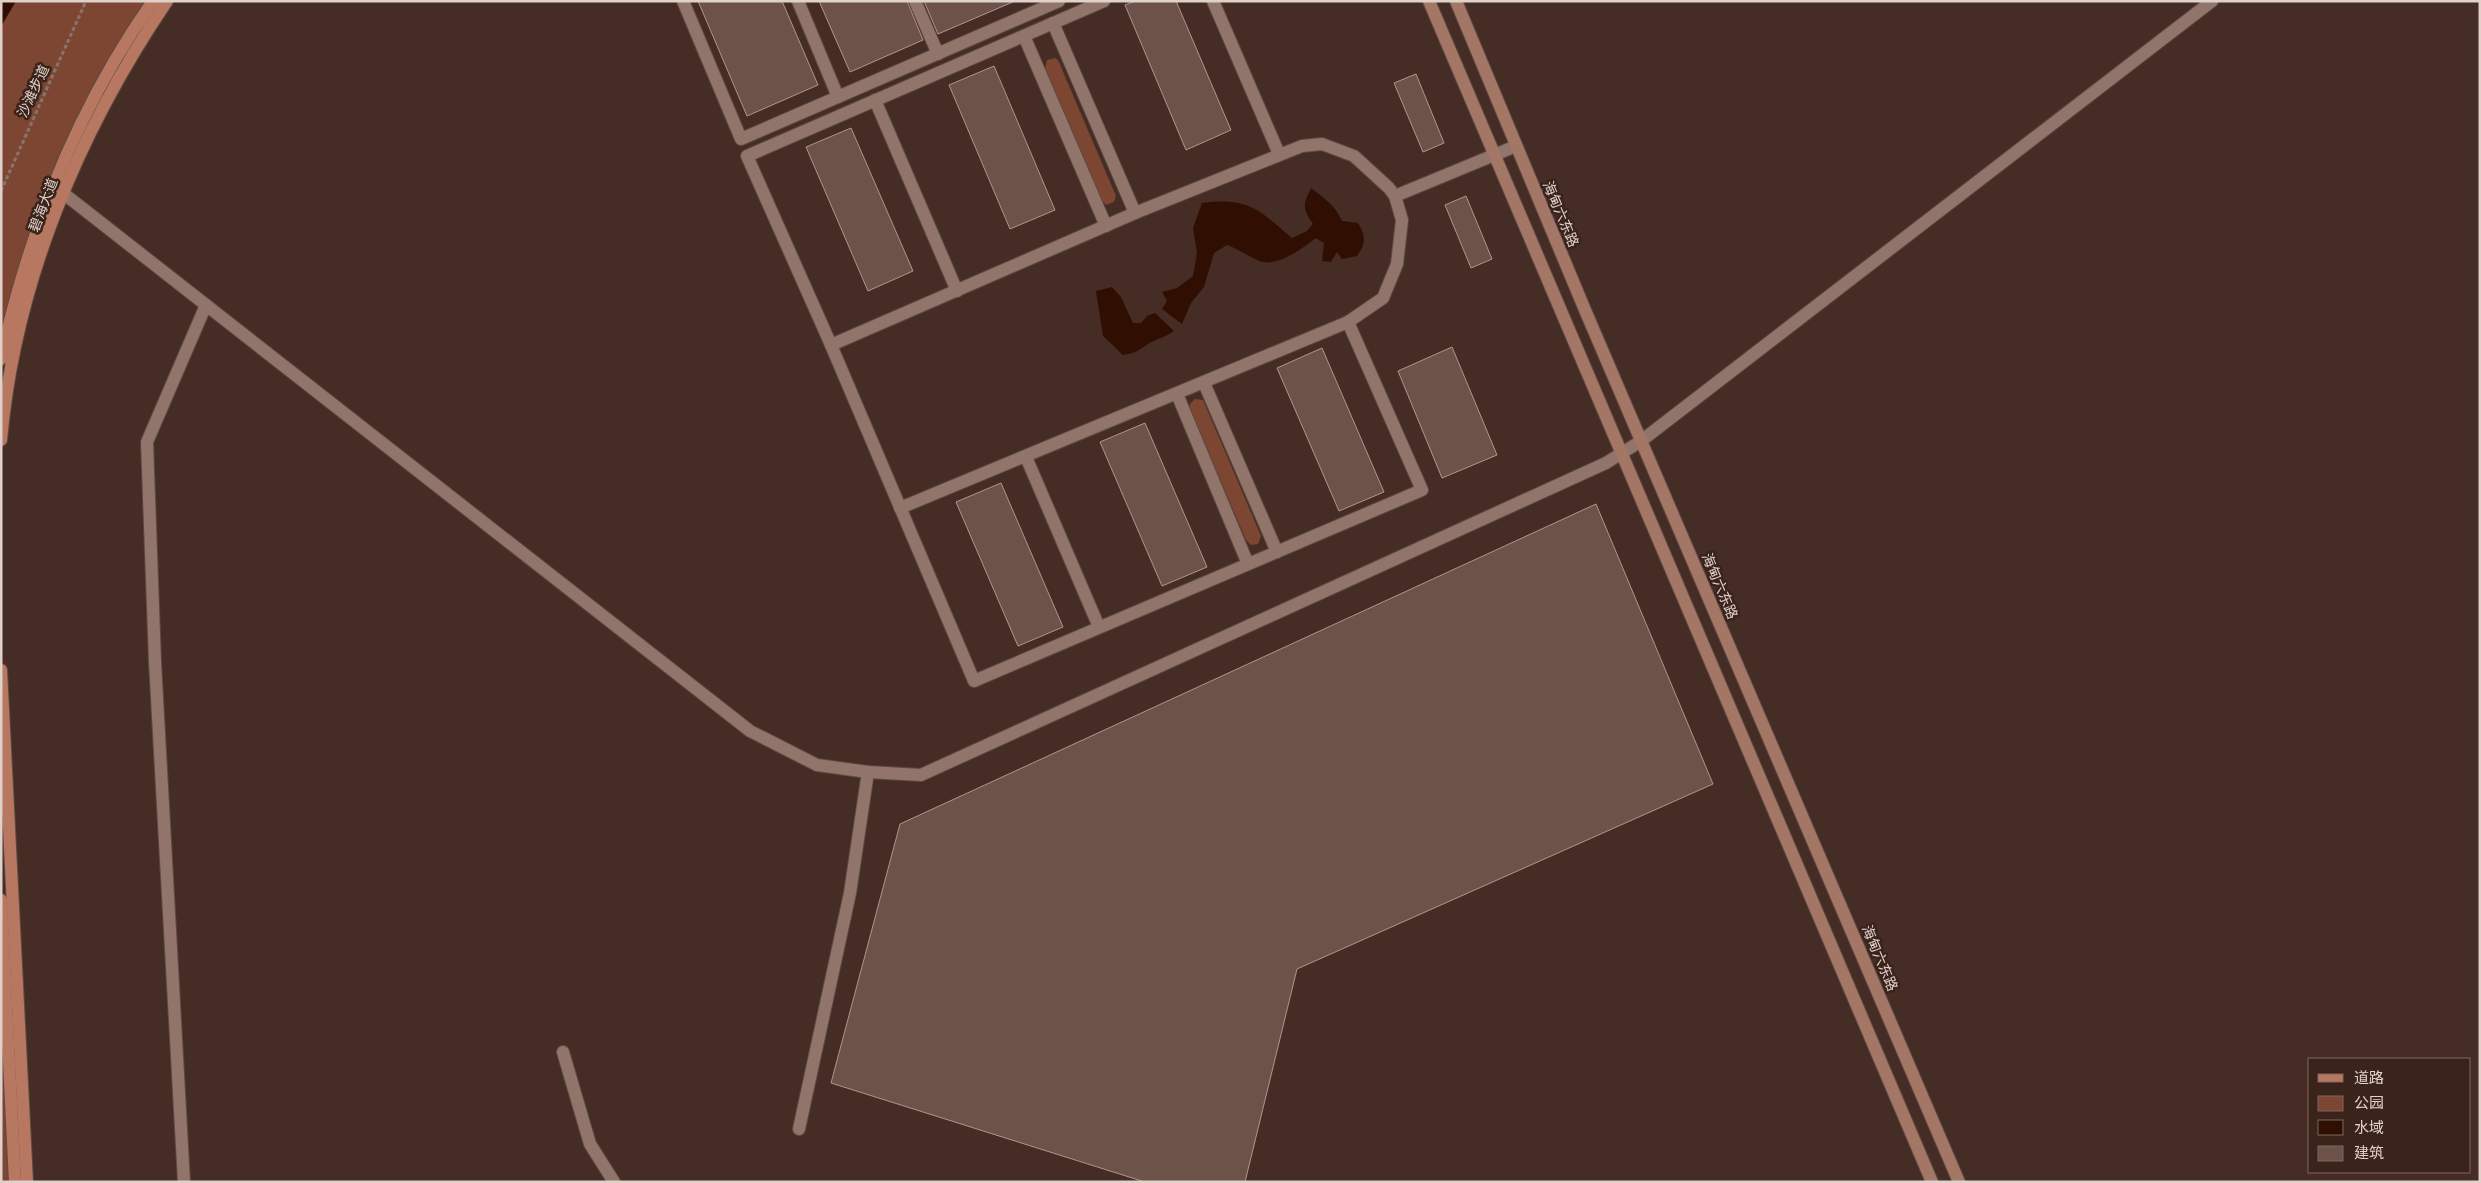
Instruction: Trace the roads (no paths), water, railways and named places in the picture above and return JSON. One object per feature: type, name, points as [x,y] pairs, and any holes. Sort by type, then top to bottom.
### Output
[{"type":"main road","name":"碧海大道","points":[[1,359],[24,266],[41,216],[69,150],[101,85],[153,1]]},
{"type":"main road","name":"碧海大道","points":[[1,440],[6,398],[25,309],[39,257],[63,193],[86,140],[107,101],[167,1]]},
{"type":"main road","points":[[1429,1],[1620,454],[1932,1182]]},
{"type":"main road","name":"海甸六东路","points":[[1456,1],[1516,146],[1959,1182]]},
{"type":"main road","points":[[1,670],[27,1182]]},
{"type":"main road","points":[[1,900],[15,1182]]},
{"type":"street","points":[[683,1],[747,156],[831,345],[974,681],[1422,490],[1348,322]]},
{"type":"street","points":[[798,1],[838,97]]},
{"type":"street","points":[[915,1],[938,54]]},
{"type":"street","points":[[740,139],[938,54],[1041,5],[1060,1]]},
{"type":"street","points":[[747,156],[1104,1]]},
{"type":"street","points":[[1213,1],[1279,154]]},
{"type":"street","points":[[63,193],[750,732],[817,765],[868,772],[921,775],[1606,463],[1642,440],[2212,1]]},
{"type":"street","points":[[1053,23],[1135,213]]},
{"type":"street","points":[[1024,36],[1106,226]]},
{"type":"street","points":[[875,100],[957,291]]},
{"type":"street","points":[[831,345],[1135,213],[1302,146],[1322,144],[1354,156],[1376,175],[1395,196],[1402,220],[1397,264],[1383,298],[1348,322],[900,508]]},
{"type":"street","points":[[1395,196],[1516,146]]},
{"type":"street","points":[[184,1182],[154,662],[147,442],[206,305]]},
{"type":"street","points":[[1204,383],[1277,552]]},
{"type":"street","points":[[1177,394],[1248,564]]},
{"type":"street","points":[[1026,457],[1099,627]]},
{"type":"street","points":[[799,1129],[850,893],[868,772]]},
{"type":"street","points":[[562,1052],[590,1144],[614,1182]]},
{"type":"water","points":[[1,1],[16,1],[1,26]]},
{"type":"water","points":[[1311,188],[1333,207],[1342,221],[1358,223],[1364,240],[1357,256],[1342,259],[1337,252],[1331,262],[1322,261],[1324,243],[1316,238],[1289,256],[1274,262],[1259,261],[1227,245],[1214,253],[1204,287],[1191,303],[1182,324],[1162,309],[1167,301],[1162,292],[1177,288],[1193,276],[1197,253],[1193,228],[1202,203],[1231,202],[1242,204],[1261,213],[1292,238],[1307,231],[1313,224],[1305,210],[1306,199]]},
{"type":"water","points":[[1112,287],[1121,297],[1133,323],[1141,323],[1147,316],[1155,313],[1174,331],[1137,351],[1123,355],[1103,336],[1096,291]]}]
